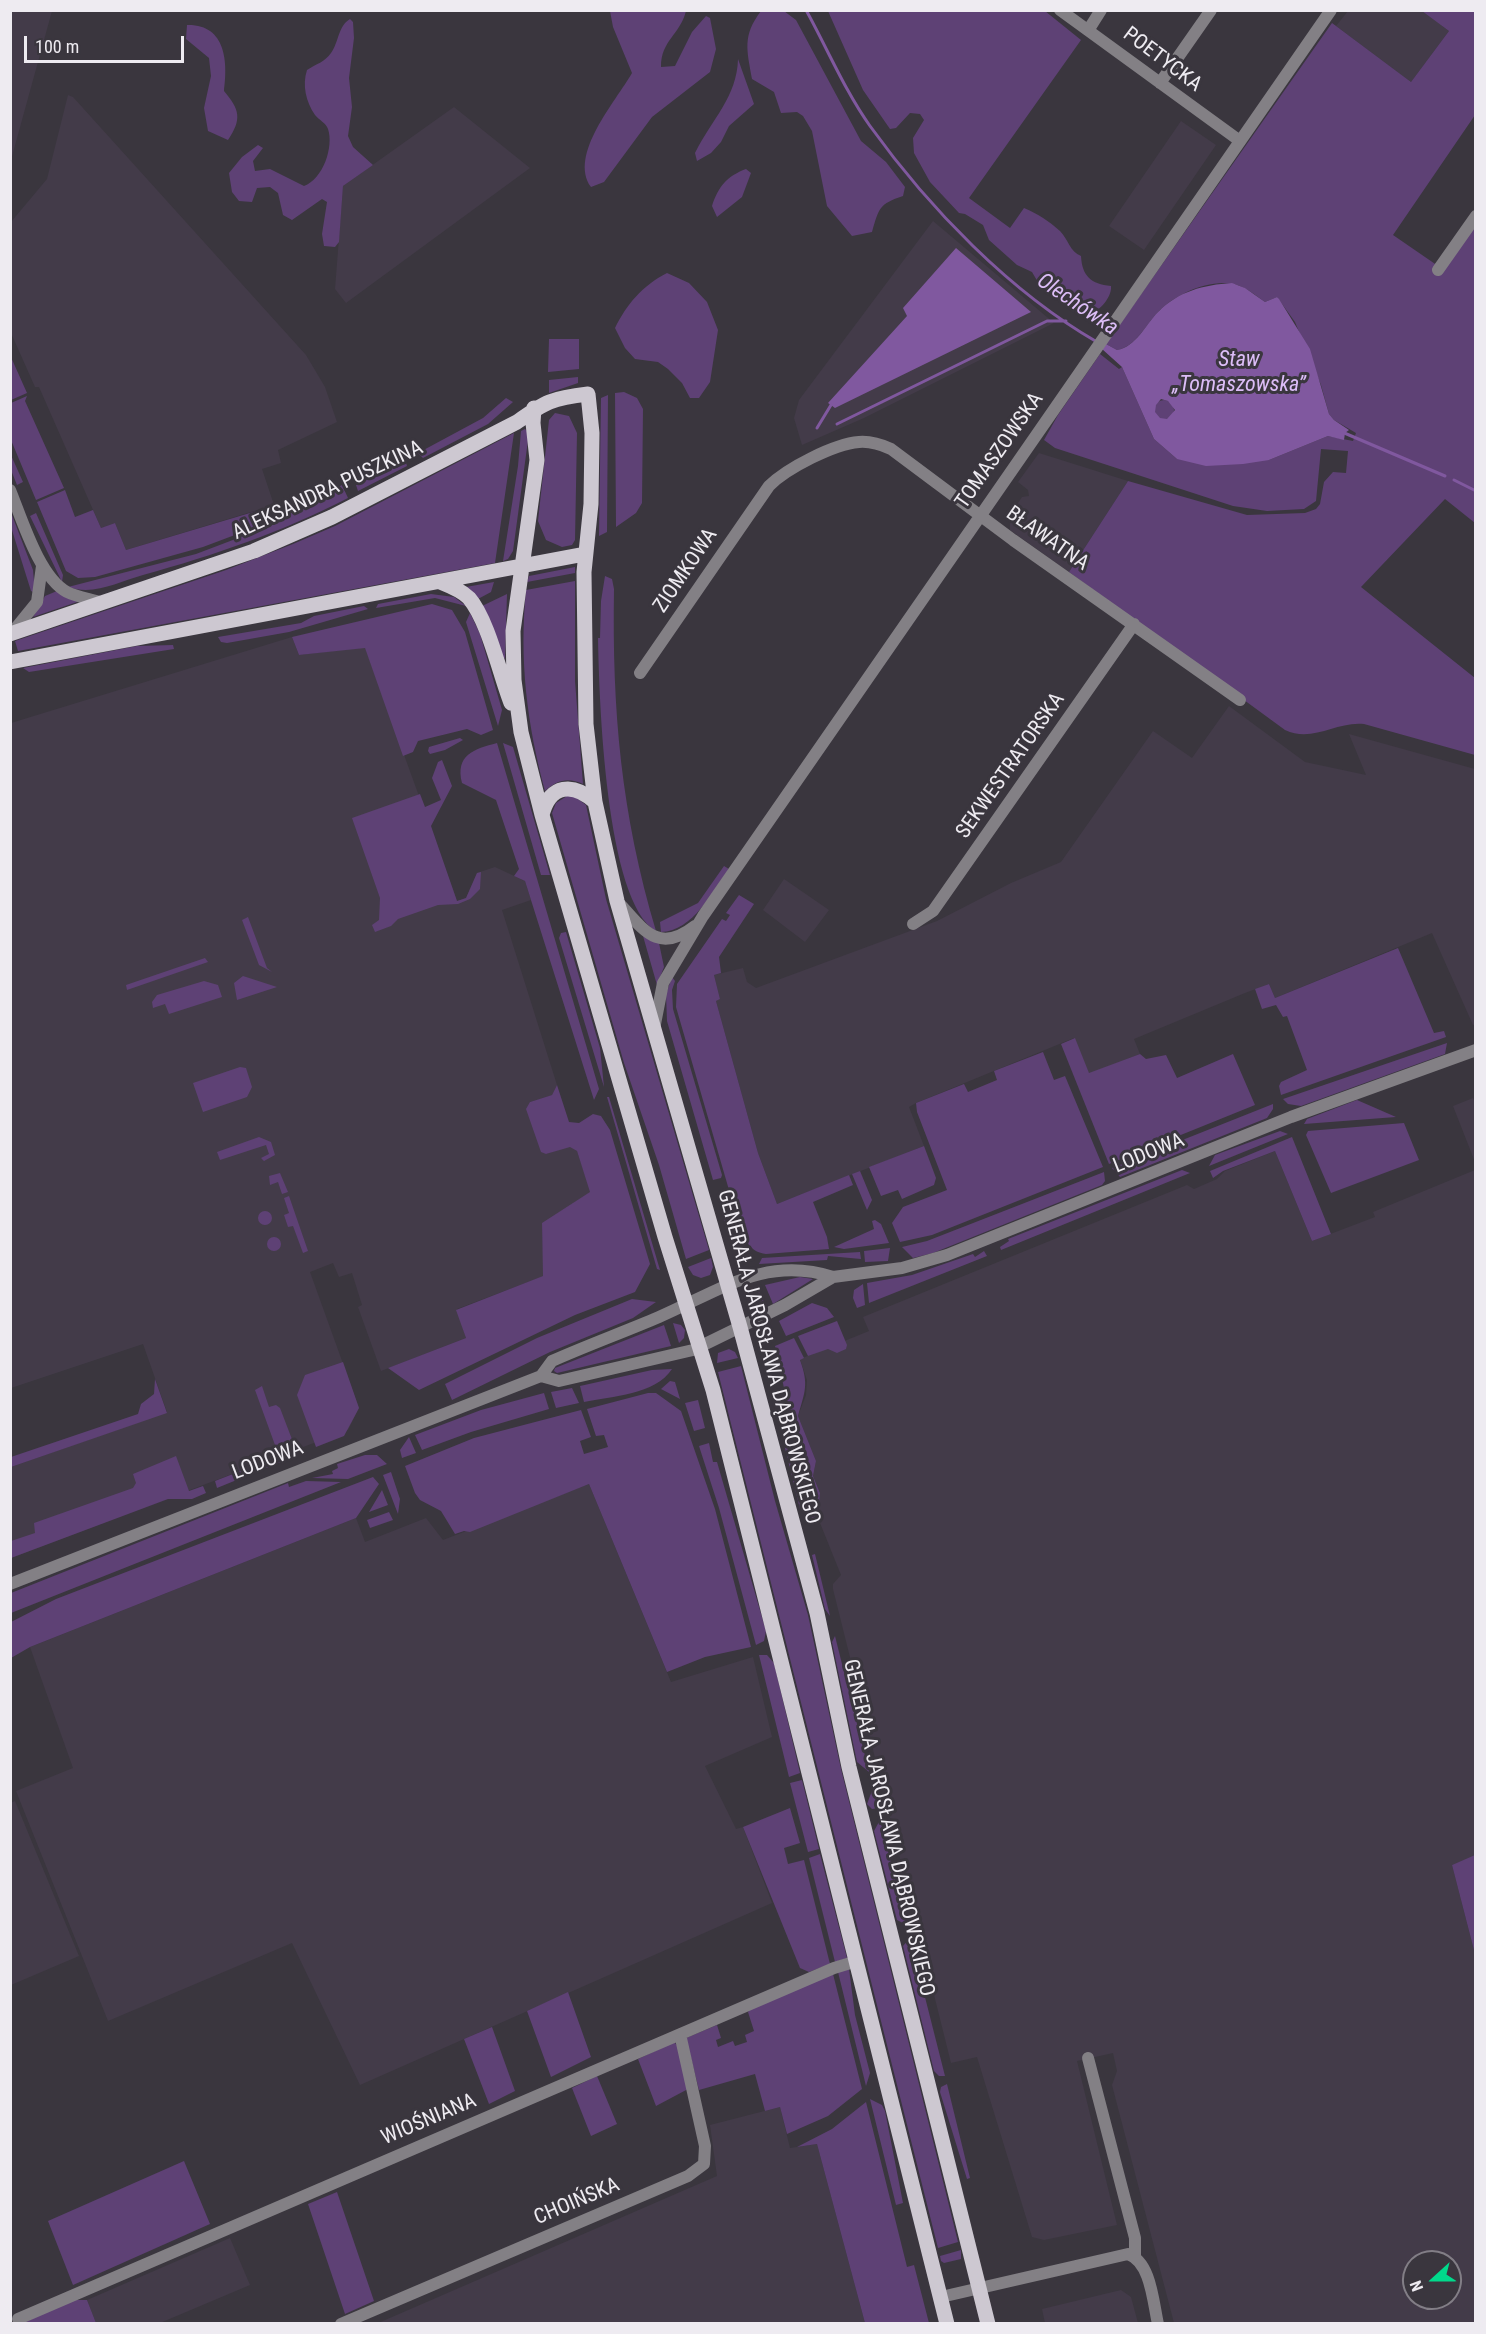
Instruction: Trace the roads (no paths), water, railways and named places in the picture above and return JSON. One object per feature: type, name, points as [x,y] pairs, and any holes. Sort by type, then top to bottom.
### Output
[{"type":"main road","name":"ALEKSANDRA PUSZKINA","points":[[11,634],[244,554],[332,517],[516,422],[550,399],[588,394]]},
{"type":"main road","name":"GENERAŁA JAROSŁAWA DĄBROWSKIEGO","points":[[588,394],[592,433],[591,504],[585,554],[584,681],[595,802],[617,901],[728,1284],[817,1613],[847,1758],[988,2324]]},
{"type":"main road","points":[[521,732],[513,657],[514,613],[537,460],[534,408]]},
{"type":"main road","points":[[10,662],[585,554]]},
{"type":"main road","points":[[440,582],[460,590],[474,606],[485,628],[521,732],[542,815],[700,1347],[947,2324]]},
{"type":"main road","points":[[542,815],[551,796],[566,788],[578,789],[595,802]]},
{"type":"street","name":"POETYCKA","points":[[1060,10],[1239,141]]},
{"type":"street","points":[[1089,29],[1101,10]]},
{"type":"street","points":[[1160,83],[1211,10]]},
{"type":"street","name":"TOMASZOWSKA","points":[[654,1030],[663,983],[703,916],[1331,10]]},
{"type":"street","points":[[1438,270],[1476,216]]},
{"type":"street","name":"BŁAWATNA","points":[[764,492],[780,476],[822,454],[848,444],[868,442],[891,449],[1240,700]]},
{"type":"street","points":[[10,490],[42,566],[59,587],[68,593],[103,603]]},
{"type":"street","name":"ZIOMKOWA","points":[[640,673],[764,492]]},
{"type":"street","points":[[11,634],[37,602],[42,566]]},
{"type":"street","name":"SEKWESTRATORSKA","points":[[914,924],[933,911],[1134,624]]},
{"type":"street","name":"TOMASZOWSKA","points":[[617,901],[642,929],[657,938],[682,934],[703,916]]},
{"type":"street","name":"LODOWA","points":[[541,1376],[559,1381],[681,1354],[785,1305],[833,1277],[902,1268],[947,1256],[1291,1118],[1476,1050]]},
{"type":"street","name":"LODOWA","points":[[10,1584],[541,1376],[552,1360],[748,1276],[801,1268],[833,1277]]},
{"type":"street","name":"WIOŚNIANA","points":[[18,2319],[834,1968],[857,1961]]},
{"type":"street","name":"CHOIŃSKA","points":[[341,2324],[688,2176],[704,2164],[705,2146],[680,2034]]},
{"type":"street","points":[[1088,2058],[1135,2238],[1135,2256],[1144,2268],[1158,2324]]},
{"type":"street","points":[[941,2297],[1120,2254],[1135,2256]]},
{"type":"water","points":[[956,248],[1031,312],[835,408],[828,403],[907,316],[903,308]]},
{"type":"water","name":"Staw „Tomaszowska”","points":[[1232,283],[1245,288],[1265,302],[1277,297],[1279,299],[1310,349],[1329,414],[1349,430],[1345,433],[1344,440],[1328,436],[1269,460],[1206,466],[1177,459],[1154,439],[1122,367],[1102,349],[1106,344],[1117,350],[1124,348],[1135,340],[1158,312],[1174,299],[1192,290]],"holes":[[[1161,399],[1168,401],[1175,410],[1167,419],[1160,418],[1155,412],[1156,405]]]},
{"type":"waterway","name":"Olechówka","points":[[806,10],[861,113],[918,187],[973,246],[1002,273],[1033,299],[1097,342]]},
{"type":"waterway","points":[[837,424],[1047,321],[1066,321]]},
{"type":"waterway","points":[[817,428],[831,405]]},
{"type":"waterway","name":"Olechówka","points":[[1342,432],[1445,476]]},
{"type":"waterway","name":"Olechówka","points":[[1454,480],[1476,491]]}]
